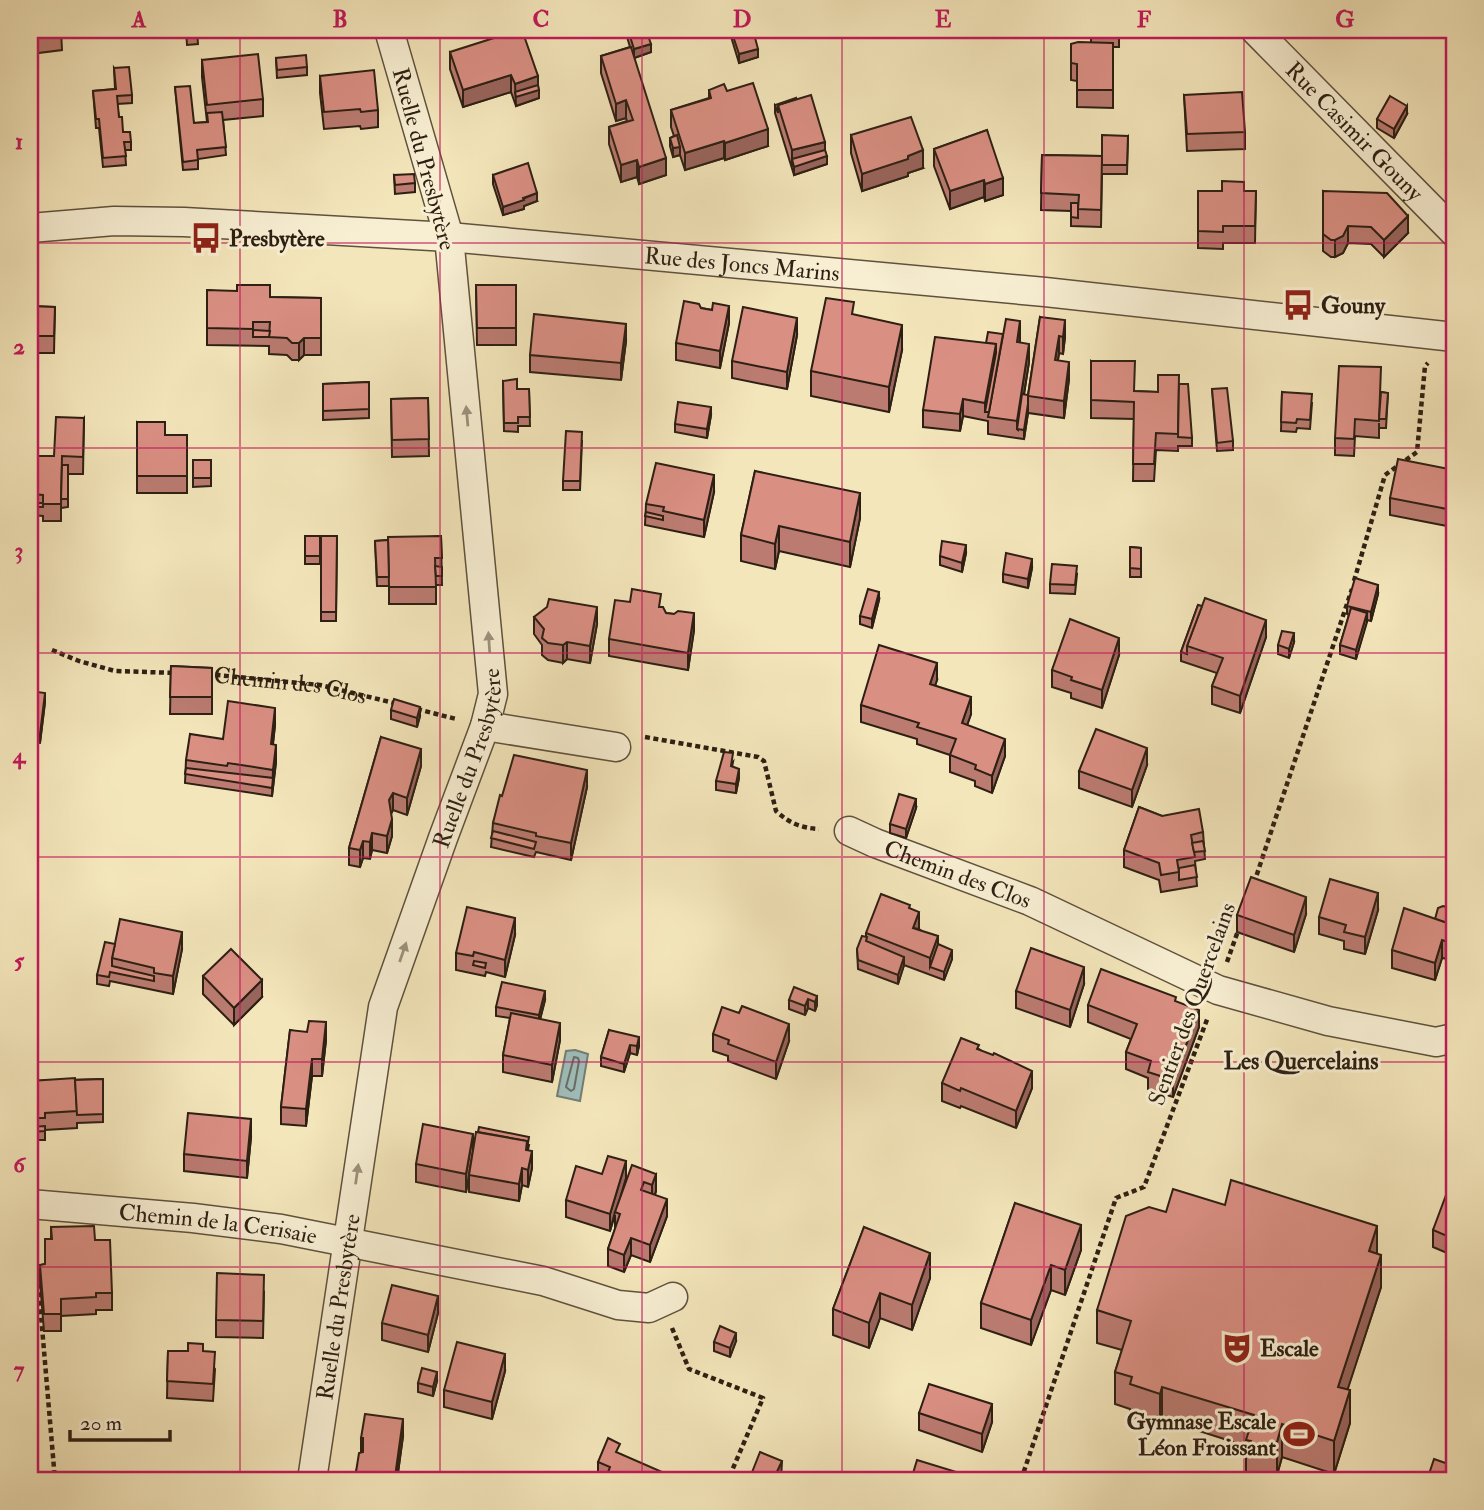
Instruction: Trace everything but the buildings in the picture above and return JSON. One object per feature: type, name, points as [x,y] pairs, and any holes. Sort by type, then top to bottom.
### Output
[{"type":"street","name":"Ruelle du Presbytère","points":[[312,1480],[383,1007],[485,726],[493,694],[449,237],[389,30]]},
{"type":"street","name":"Rue Casimir Gouny","points":[[1255,30],[1454,232]]},
{"type":"street","name":"Rue des Joncs Marins","points":[[30,228],[114,221],[184,222],[449,237],[1045,292],[1451,337]]},
{"type":"street","points":[[485,726],[626,741]]},
{"type":"street","name":"Chemin des Clos","points":[[849,831],[874,843],[1030,901],[1217,990],[1328,1021],[1436,1042],[1454,1038]]},
{"type":"street","name":"Chemin de la Cerisaie","points":[[31,1204],[193,1217],[281,1229],[543,1281],[618,1305],[661,1303]]},
{"type":"path","name":"Sentier des Quercelains","points":[[1253,885],[1350,595],[1385,475],[1417,453],[1425,366],[1451,337]]},
{"type":"path","name":"Chemin des Clos","points":[[52,650],[79,662],[115,671],[187,673]]},
{"type":"path","name":"Chemin des Clos","points":[[198,674],[320,685],[485,726]]},
{"type":"path","points":[[626,741],[758,757],[764,761],[776,811],[786,820],[805,828],[849,831]]},
{"type":"path","name":"Sentier des Quercelains","points":[[1021,1480],[1116,1198],[1144,1187],[1240,925]]},
{"type":"path","points":[[31,1204],[55,1480]]},
{"type":"path","points":[[661,1303],[690,1369],[763,1398],[728,1480]]},
{"type":"water","points":[[575,1050],[588,1054],[580,1101],[557,1096],[566,1051]]},
{"type":"place","name":"Presbytère","points":[[206,238]]},
{"type":"place","name":"Gouny","points":[[1298,305]]},
{"type":"place","name":"Escale","points":[[1237,1348]]},
{"type":"place","name":"Gymnase Escale Léon Froissant","points":[[1299,1434]]},
{"type":"district","name":"Les Quercelains","points":[[1301,1061]]}]
